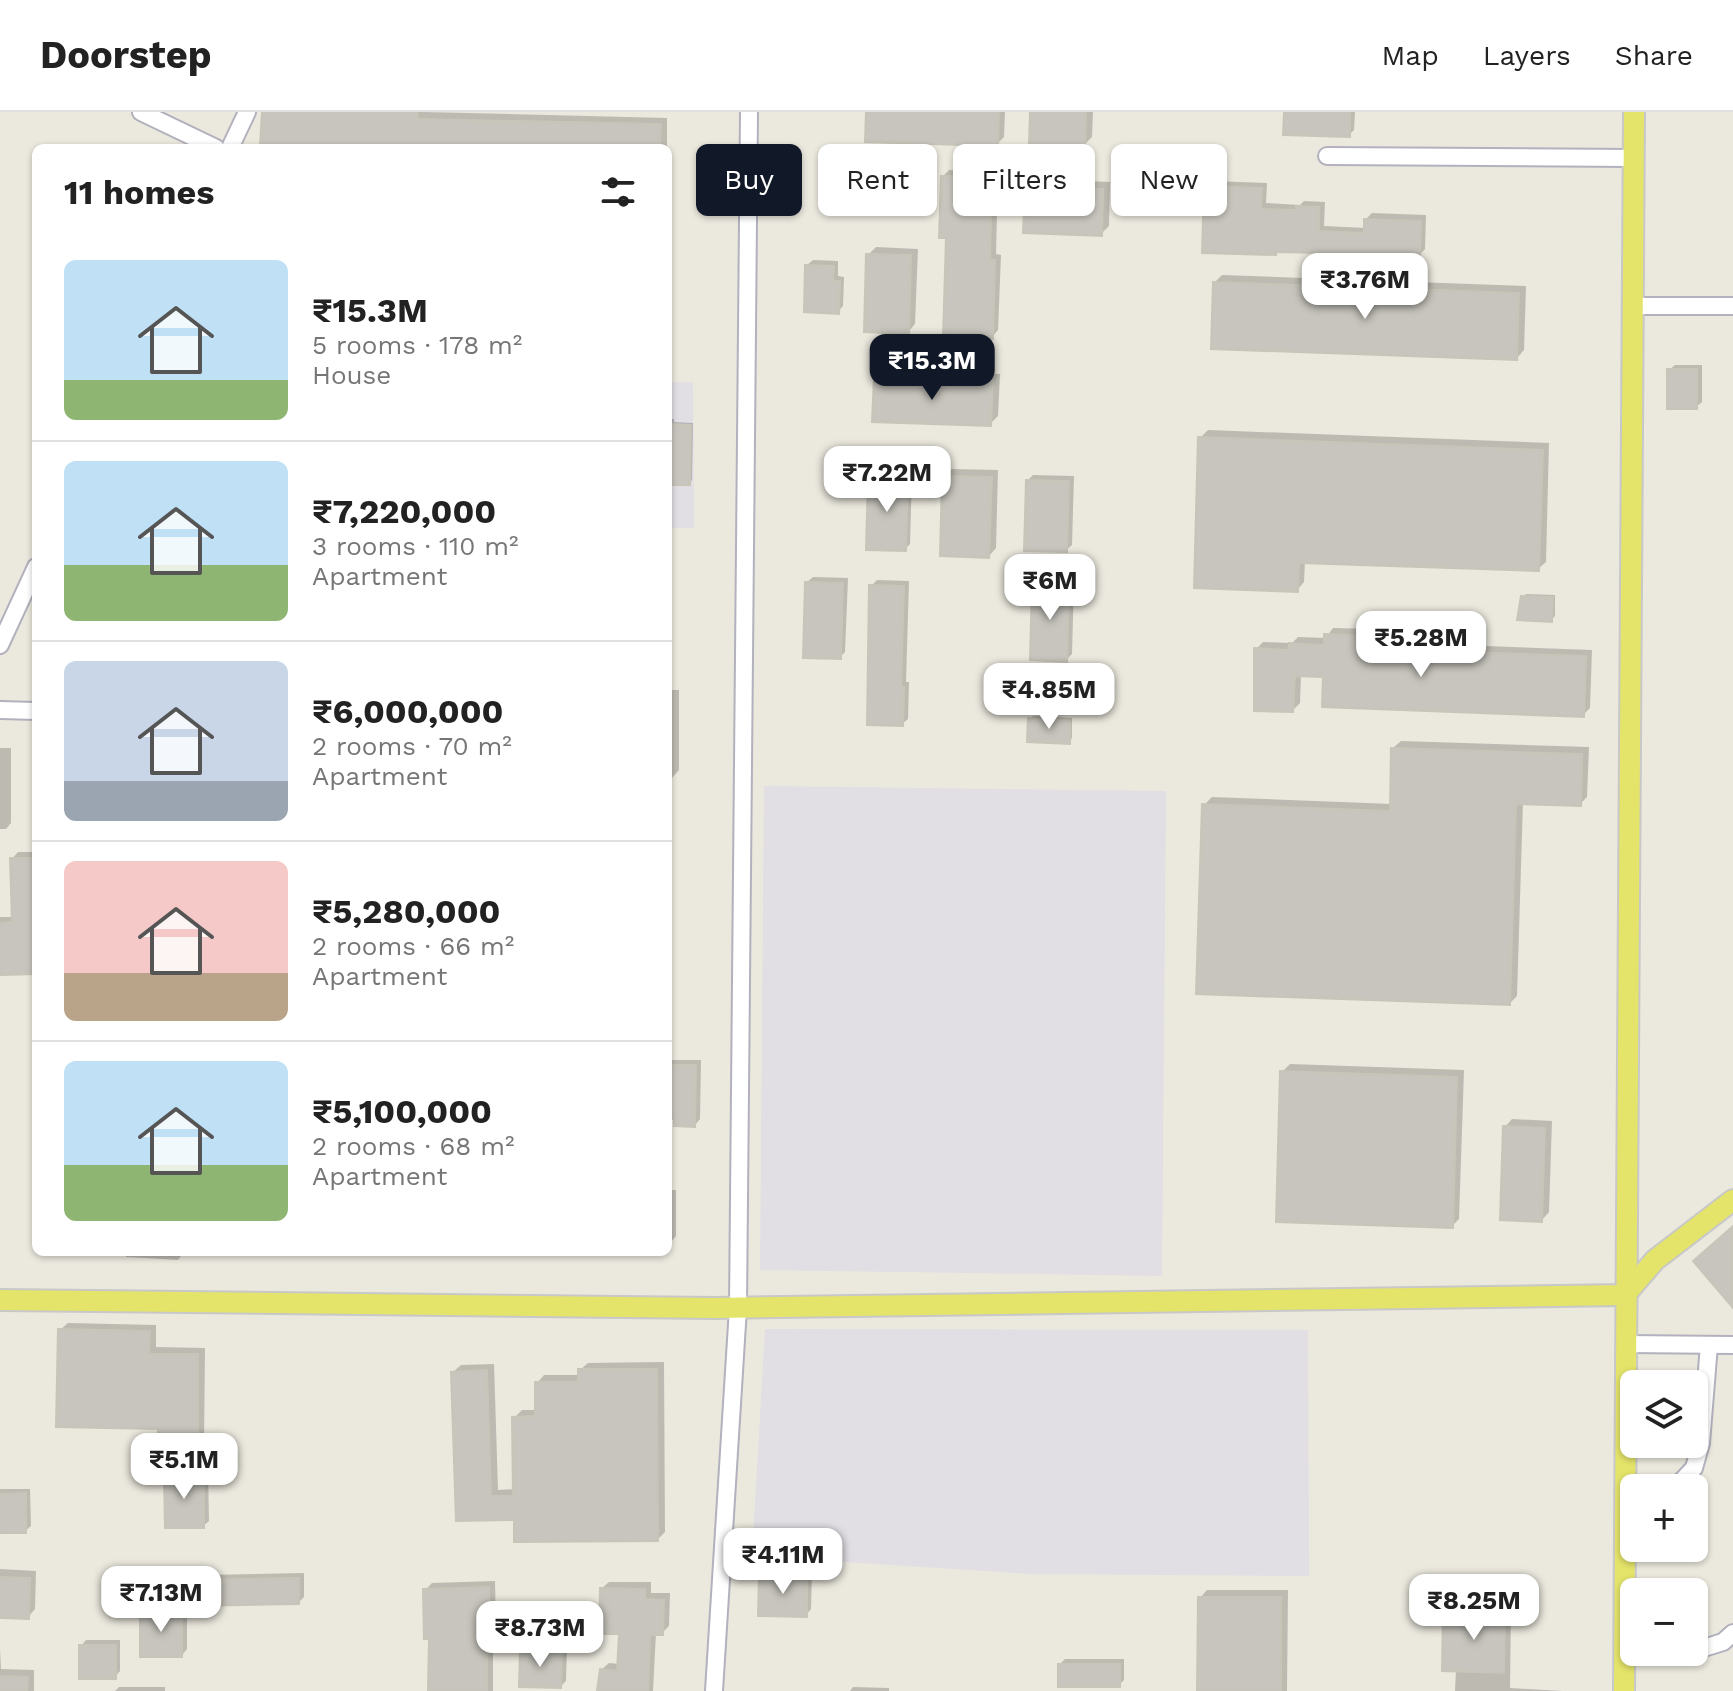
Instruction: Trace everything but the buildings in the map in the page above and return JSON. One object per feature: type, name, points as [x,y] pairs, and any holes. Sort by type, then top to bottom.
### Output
[{"type":"main road","points":[[1625,1474],[1634,112]]},
{"type":"main road","points":[[0,1300],[738,1308],[1625,1295],[1655,1260],[1733,1200]]},
{"type":"main road","points":[[1624,1691],[1627,1666]]},
{"type":"street","points":[[141,112],[208,144]]},
{"type":"street","points":[[232,144],[247,112]]},
{"type":"street","points":[[714,1691],[738,1308],[749,112]]},
{"type":"street","points":[[1327,156],[1633,158]]},
{"type":"street","points":[[1633,306],[1733,306]]},
{"type":"street","points":[[0,645],[32,576]]},
{"type":"street","points":[[0,710],[32,711]]},
{"type":"street","points":[[1625,1344],[1733,1345]]},
{"type":"street","points":[[1688,1474],[1694,1468],[1701,1443],[1709,1345]]},
{"type":"street","points":[[1708,1647],[1723,1642],[1733,1633]]},
{"type":"shaded area","points":[[672,382],[693,382],[694,528],[672,528]]},
{"type":"shaded area","points":[[764,786],[1166,791],[1162,1276],[760,1270]]},
{"type":"shaded area","points":[[765,1329],[1308,1330],[1309,1576],[1033,1574],[752,1556]]}]
